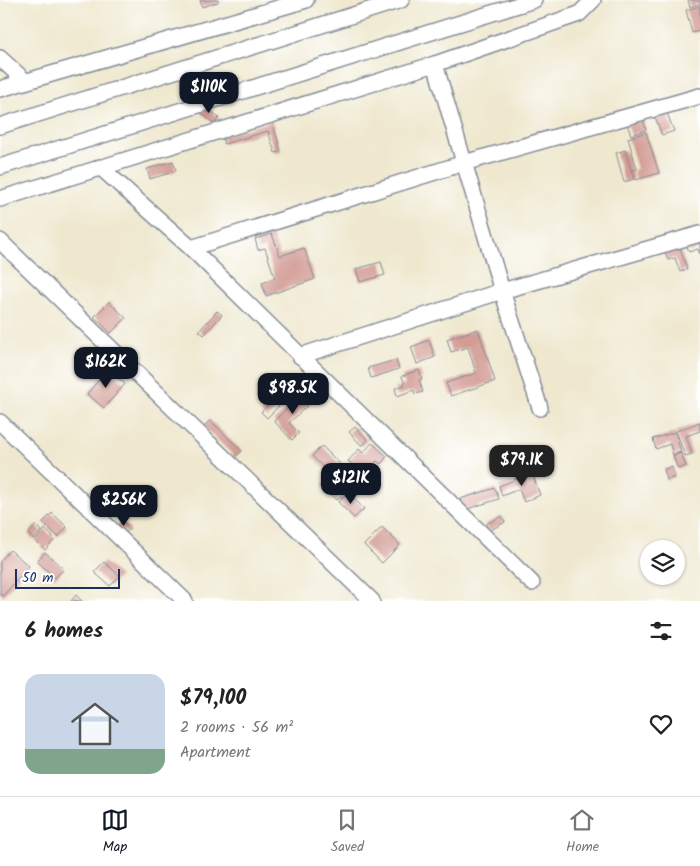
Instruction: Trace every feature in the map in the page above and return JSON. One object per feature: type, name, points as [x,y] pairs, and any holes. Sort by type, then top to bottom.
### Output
[{"type":"street","points":[[0,90],[25,81],[306,0]]},
{"type":"street","points":[[0,126],[401,0]]},
{"type":"street","points":[[0,167],[534,0]]},
{"type":"street","points":[[0,199],[435,64],[579,14],[593,0]]},
{"type":"street","points":[[0,58],[25,81]]},
{"type":"street","points":[[435,64],[502,292],[540,408]]},
{"type":"street","points":[[191,248],[464,163],[700,96]]},
{"type":"street","points":[[100,167],[191,248],[532,583]]},
{"type":"street","points":[[300,356],[502,292],[700,234]]},
{"type":"street","points":[[0,241],[372,601]]},
{"type":"street","points":[[0,422],[185,601]]},
{"type":"building","points":[[200,0],[218,0],[218,2],[202,7]]},
{"type":"building","points":[[688,0],[700,0],[700,4],[690,7]]},
{"type":"building","points":[[700,6],[700,31],[692,33],[686,10]]},
{"type":"building","points":[[205,105],[219,118],[214,124],[199,111]]},
{"type":"building","points":[[667,113],[674,131],[662,135],[655,117]]},
{"type":"building","points":[[643,119],[646,130],[631,135],[627,124]]},
{"type":"building","points":[[272,121],[281,151],[275,153],[268,131],[224,144],[222,136]]},
{"type":"building","points":[[646,132],[659,173],[636,180],[633,170],[637,169],[628,138]]},
{"type":"building","points":[[625,150],[634,179],[624,182],[616,153]]},
{"type":"building","points":[[173,161],[176,171],[150,179],[147,169]]},
{"type":"building","points":[[272,234],[280,256],[304,248],[315,279],[266,296],[262,283],[275,278],[265,248],[258,250],[255,239]]},
{"type":"building","points":[[700,239],[700,254],[698,249],[689,252],[686,243]]},
{"type":"building","points":[[680,248],[687,269],[680,272],[675,258],[668,260],[665,252]]},
{"type":"building","points":[[381,262],[385,275],[360,282],[356,269]]},
{"type":"building","points":[[109,302],[126,318],[111,333],[94,317]]},
{"type":"building","points":[[217,311],[222,315],[204,335],[199,331]]},
{"type":"building","points":[[478,329],[495,381],[451,396],[446,383],[476,373],[468,347],[451,352],[447,339]]},
{"type":"building","points":[[429,340],[435,357],[417,364],[411,347]]},
{"type":"building","points":[[396,360],[399,369],[371,378],[368,368]]},
{"type":"building","points":[[108,369],[125,384],[104,408],[87,394]]},
{"type":"building","points":[[419,370],[422,379],[419,380],[423,392],[415,394],[414,390],[397,396],[395,388],[405,385],[402,376]]},
{"type":"building","points":[[304,392],[312,401],[289,423],[299,433],[292,440],[274,421]]},
{"type":"building","points":[[276,398],[281,404],[267,418],[261,412]]},
{"type":"building","points":[[210,420],[242,451],[235,457],[204,427]]},
{"type":"building","points":[[700,422],[700,431],[686,436],[692,454],[685,456],[676,431]]},
{"type":"building","points":[[355,427],[368,440],[362,446],[349,432]]},
{"type":"building","points":[[675,432],[681,452],[673,455],[670,444],[656,449],[653,439]]},
{"type":"building","points":[[372,443],[387,456],[381,464],[377,461],[364,475],[348,461],[359,449],[363,453]]},
{"type":"building","points":[[322,446],[341,465],[331,475],[312,456]]},
{"type":"building","points":[[681,453],[686,466],[678,469],[673,456]]},
{"type":"building","points":[[672,467],[675,477],[667,480],[664,469]]},
{"type":"building","points":[[532,473],[540,495],[524,502],[519,489],[502,496],[499,486]]},
{"type":"building","points":[[329,477],[345,491],[337,500],[322,486]]},
{"type":"building","points":[[495,488],[499,499],[464,510],[460,499]]},
{"type":"building","points":[[348,492],[364,509],[354,518],[338,502]]},
{"type":"building","points":[[52,513],[67,527],[58,537],[43,522]]},
{"type":"building","points":[[502,516],[505,522],[489,531],[486,524]]},
{"type":"building","points":[[122,521],[130,528],[126,533],[117,526]]},
{"type":"building","points":[[36,525],[41,531],[33,539],[28,534]]},
{"type":"building","points":[[382,527],[400,545],[382,563],[364,545]]},
{"type":"building","points":[[45,529],[55,539],[45,550],[35,540]]},
{"type":"building","points":[[10,550],[29,566],[3,596],[0,594],[0,561]]},
{"type":"building","points":[[45,552],[64,569],[55,578],[37,561]]},
{"type":"building","points":[[104,562],[120,576],[110,586],[94,572]]},
{"type":"building","points":[[76,595],[82,601],[71,601]]}]
